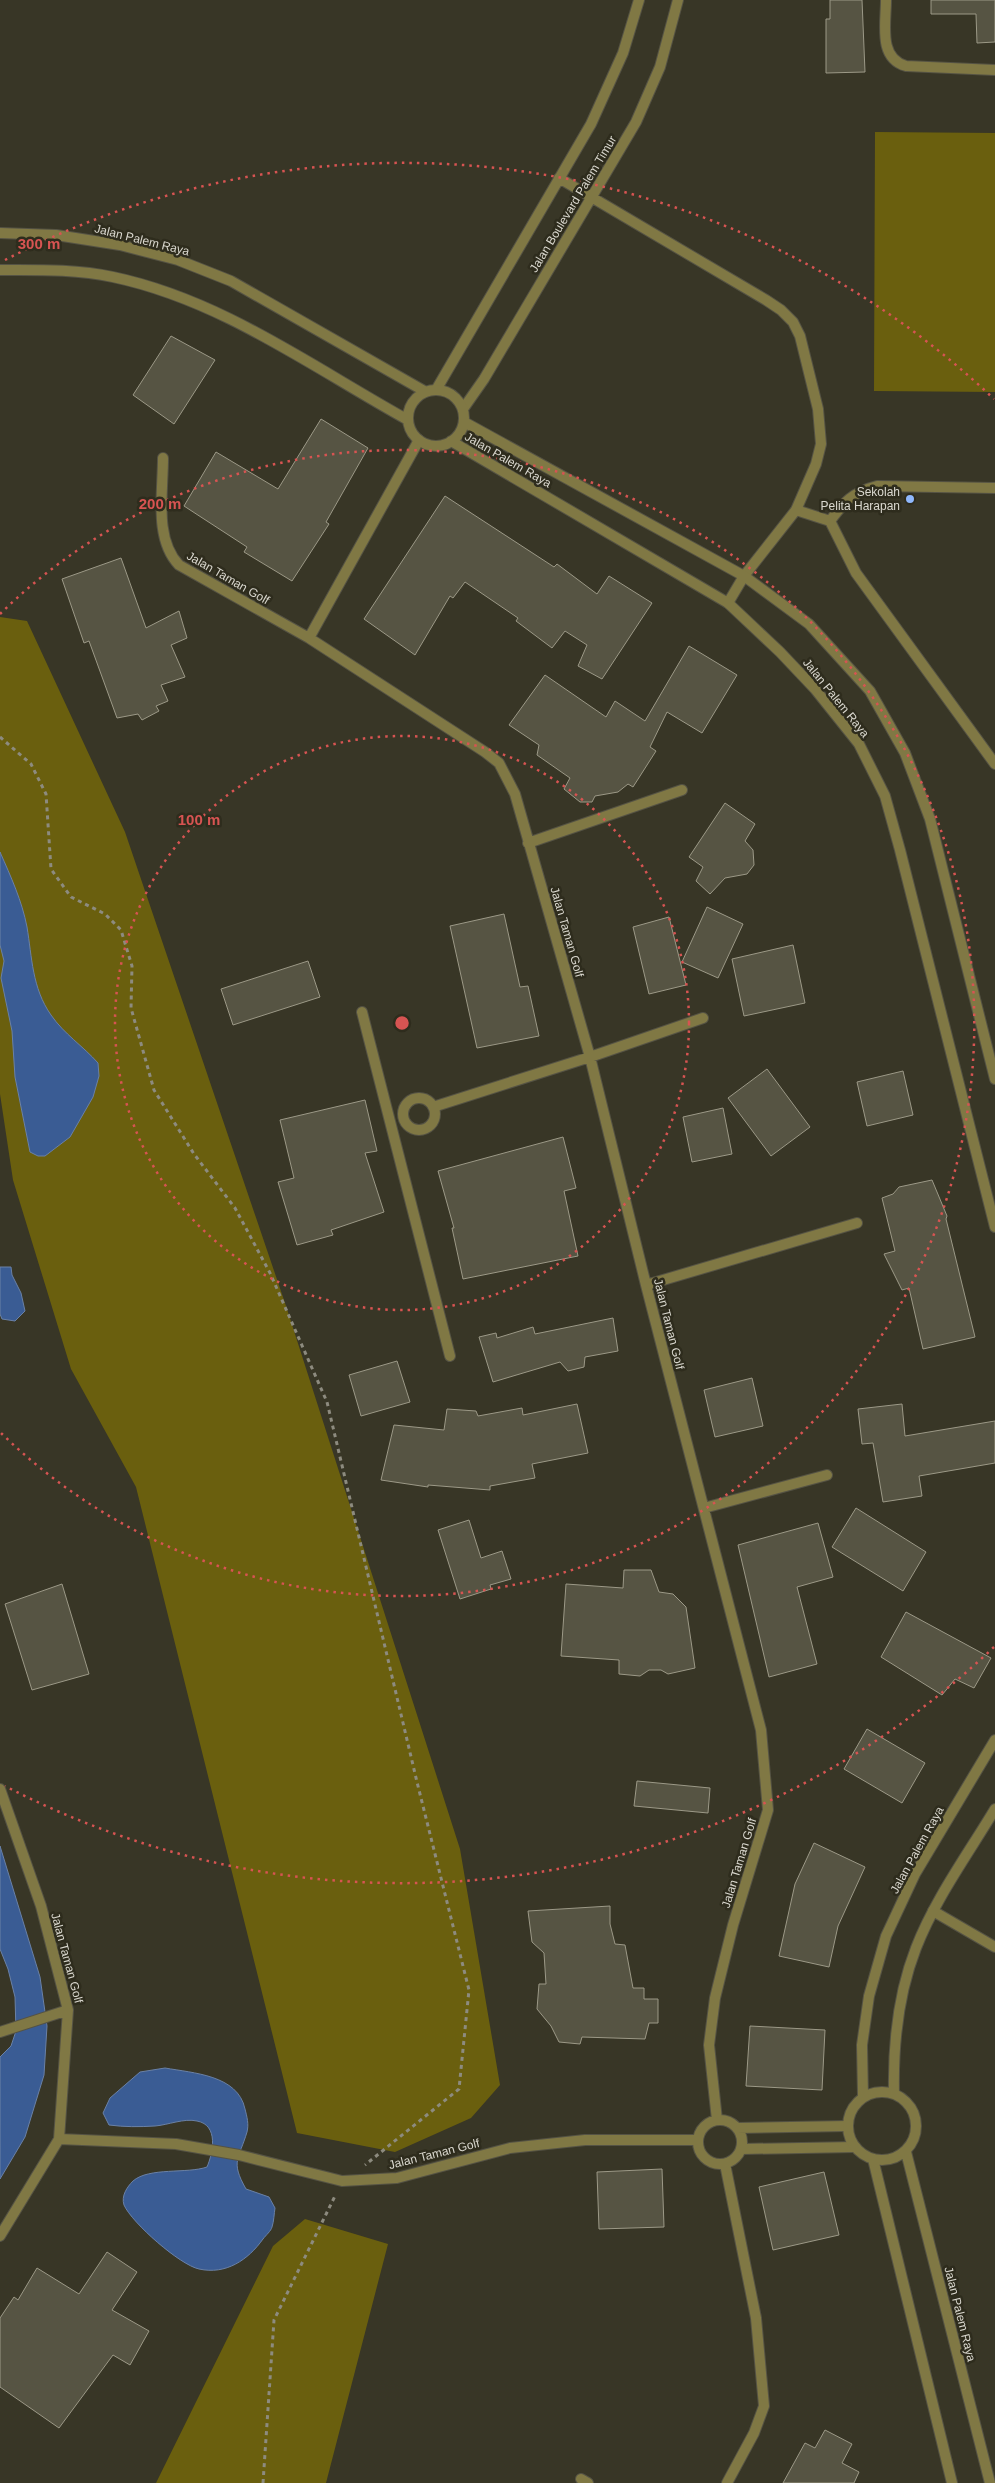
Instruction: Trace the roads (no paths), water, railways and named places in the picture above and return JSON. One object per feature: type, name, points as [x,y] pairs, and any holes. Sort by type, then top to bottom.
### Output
[{"type":"street","name":"Jalan Boulevard Palem Timur","points":[[431,391],[591,124],[623,53],[639,0]]},
{"type":"street","name":"Jalan Boulevard Palem Timur","points":[[463,409],[484,379],[636,122],[660,67],[678,0]]},
{"type":"street","points":[[886,0],[886,46],[890,57],[896,64],[995,70]]},
{"type":"street","points":[[559,178],[766,300],[781,310],[793,322],[800,336],[821,427],[821,444],[816,464],[796,510],[744,576],[728,603]]},
{"type":"street","name":"Jalan Palem Raya","points":[[0,234],[56,234],[120,245],[178,260],[231,281],[431,391]]},
{"type":"street","points":[[0,270],[69,271],[113,277],[183,297],[257,331],[408,420]]},
{"type":"street","points":[[431,391],[448,392],[457,399],[463,409],[464,422],[460,433],[452,441],[441,446],[429,445],[418,440],[411,431],[408,420],[410,408],[416,398],[431,391]]},
{"type":"street","name":"Jalan Palem Raya","points":[[464,422],[744,576],[809,624],[870,691],[905,752],[930,819],[995,1079]]},
{"type":"street","points":[[309,638],[418,440]]},
{"type":"street","name":"Jalan Palem Raya","points":[[452,441],[728,603],[780,652],[815,689],[859,744],[885,796],[995,1227]]},
{"type":"street","name":"Jalan Taman Golf","points":[[163,458],[163,527],[165,545],[171,557],[188,571],[309,638],[485,752],[499,763],[515,794],[590,1057],[646,1286],[762,1730],[768,1810],[732,1925],[715,1998],[709,2045],[717,2120]]},
{"type":"street","points":[[830,521],[842,505],[859,491],[877,486],[995,488]]},
{"type":"street","points":[[796,510],[830,521],[856,573],[995,764]]},
{"type":"street","points":[[528,843],[682,790]]},
{"type":"street","points":[[362,1012],[450,1356]]},
{"type":"street","points":[[433,1107],[590,1057],[703,1018]]},
{"type":"street","points":[[423,1098],[433,1107],[433,1120],[423,1129],[412,1128],[403,1118],[405,1105],[410,1100],[423,1098]]},
{"type":"street","points":[[391,1122],[403,1118]]},
{"type":"street","points":[[646,1286],[857,1223]]},
{"type":"street","points":[[704,1508],[827,1475]]},
{"type":"street","name":"Jalan Palem Raya","points":[[863,2098],[864,2036],[869,1996],[886,1936],[915,1874],[995,1740]]},
{"type":"street","name":"Jalan Taman Golf","points":[[0,1789],[41,1906],[68,2010],[59,2139],[0,2236]]},
{"type":"street","points":[[894,2093],[893,2056],[898,2015],[916,1946],[933,1911],[995,1809]]},
{"type":"street","points":[[933,1911],[995,1947]]},
{"type":"street","points":[[0,2032],[68,2010]]},
{"type":"street","points":[[883,2091],[894,2093],[904,2099],[912,2108],[916,2119],[915,2137],[906,2152],[896,2158],[885,2161],[873,2160],[863,2155],[855,2147],[850,2137],[848,2126],[852,2110],[863,2098],[883,2091]]},
{"type":"street","points":[[717,2120],[724,2120],[737,2128],[741,2134],[740,2149],[737,2156],[725,2164],[711,2163],[700,2153],[698,2140],[704,2126],[717,2120]]},
{"type":"street","points":[[737,2128],[848,2126]]},
{"type":"street","name":"Jalan Taman Golf","points":[[59,2139],[176,2144],[239,2155],[342,2181],[397,2178],[510,2148],[585,2140],[698,2140]]},
{"type":"street","points":[[740,2149],[855,2147]]},
{"type":"street","name":"Jalan Palem Raya","points":[[906,2152],[990,2483]]},
{"type":"street","points":[[873,2160],[952,2483]]},
{"type":"street","points":[[725,2164],[756,2318],[764,2406],[754,2433],[727,2483]]},
{"type":"water","points":[[0,852],[22,908],[36,983],[45,1005],[62,1028],[98,1063],[99,1076],[93,1097],[70,1137],[45,1156],[38,1156],[30,1152],[15,1077],[12,1031],[1,978],[4,961],[0,945]]},
{"type":"water","points":[[0,1267],[11,1267],[12,1275],[21,1293],[25,1311],[15,1321],[2,1319],[0,1314]]},
{"type":"water","points":[[0,1846],[40,1977],[47,2026],[44,2075],[25,2137],[0,2179],[0,2057],[11,2046],[16,2031],[15,1997],[8,1969],[0,1949]]},
{"type":"water","points":[[165,2068],[201,2074],[224,2082],[241,2098],[245,2109],[248,2129],[237,2160],[238,2172],[246,2189],[269,2197],[275,2208],[273,2225],[270,2232],[243,2259],[227,2268],[218,2270],[199,2269],[180,2260],[146,2232],[124,2205],[123,2198],[127,2189],[133,2181],[140,2177],[158,2172],[199,2169],[207,2167],[209,2161],[212,2140],[209,2128],[204,2124],[187,2120],[155,2126],[115,2126],[109,2125],[103,2113],[110,2098],[140,2072]]},
{"type":"place","name":"Sekolah Pelita Harapan","points":[[910,499]]}]
